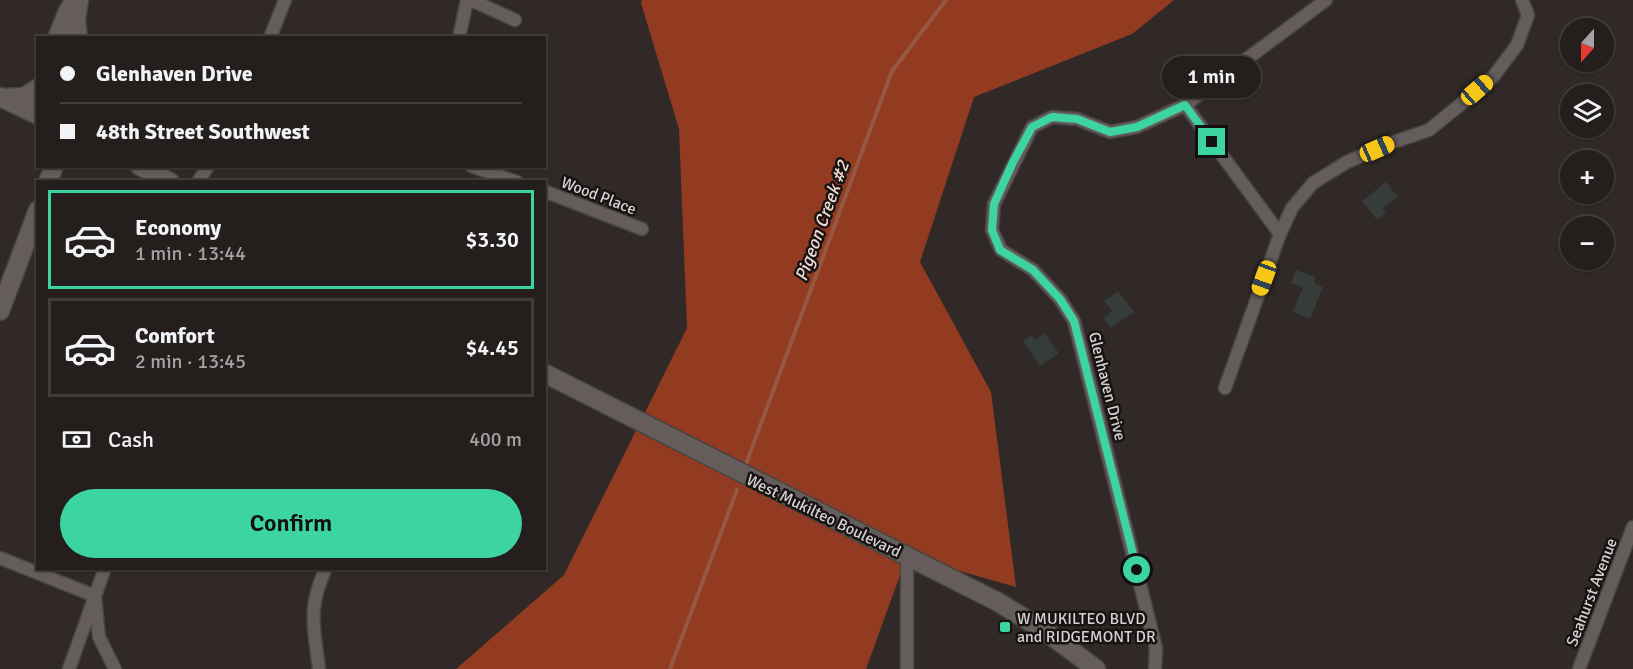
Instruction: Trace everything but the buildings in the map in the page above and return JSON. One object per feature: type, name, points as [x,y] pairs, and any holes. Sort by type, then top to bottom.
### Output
[{"type":"main road","points":[[58,36],[68,10],[77,0]]},
{"type":"main road","points":[[77,0],[78,36]]},
{"type":"main road","points":[[1,97],[24,97],[36,89]]},
{"type":"main road","points":[[1,97],[36,114]]},
{"type":"main road","points":[[145,168],[166,180]]},
{"type":"main road","points":[[0,311],[36,215]]},
{"type":"main road","name":"West Mukilteo Boulevard","points":[[546,375],[998,602],[1045,631],[1096,669]]},
{"type":"street","points":[[271,36],[285,0]]},
{"type":"street","points":[[460,36],[469,0],[515,20]]},
{"type":"street","name":"Glenhaven Drive","points":[[1155,669],[1156,648],[1074,321],[1060,299],[1033,270],[1000,250],[992,230],[994,204],[1032,127],[1052,117],[1077,119],[1110,132],[1137,127],[1185,105],[1326,0]]},
{"type":"street","points":[[1225,388],[1280,234],[1292,208],[1313,183],[1347,162],[1391,142],[1429,130],[1493,77],[1516,45],[1528,15],[1522,0]]},
{"type":"street","points":[[1185,105],[1280,234]]},
{"type":"street","points":[[477,168],[511,180]]},
{"type":"street","name":"Wood Place","points":[[546,193],[642,229]]},
{"type":"street","name":"Seahurst Avenue","points":[[1579,669],[1633,527]]},
{"type":"street","points":[[907,556],[908,669]]},
{"type":"street","points":[[0,558],[95,596]]},
{"type":"street","points":[[69,669],[104,570]]},
{"type":"street","points":[[319,669],[313,630],[315,595],[325,570]]},
{"type":"street","points":[[95,596],[99,637],[115,669]]},
{"type":"shaded area","points":[[642,0],[1174,0],[1132,34],[974,97],[920,262],[991,392],[1016,587],[907,556],[866,669],[456,669],[564,575],[687,328],[679,129]]},
{"type":"waterway","name":"Pigeon Creek #2","points":[[746,464],[892,71],[946,0]]},
{"type":"waterway","name":"Pigeon Creek #2","points":[[670,669],[737,490]]},
{"type":"place","name":"W MUKILTEO BLVD and RIDGEMONT DR","points":[[1005,627]]},
{"type":"route","points":[[1137,570],[1074,321],[1060,299],[1033,270],[1000,250],[992,230],[994,204],[1032,127],[1052,117],[1077,119],[1110,132],[1137,127],[1185,105],[1212,142]]}]
